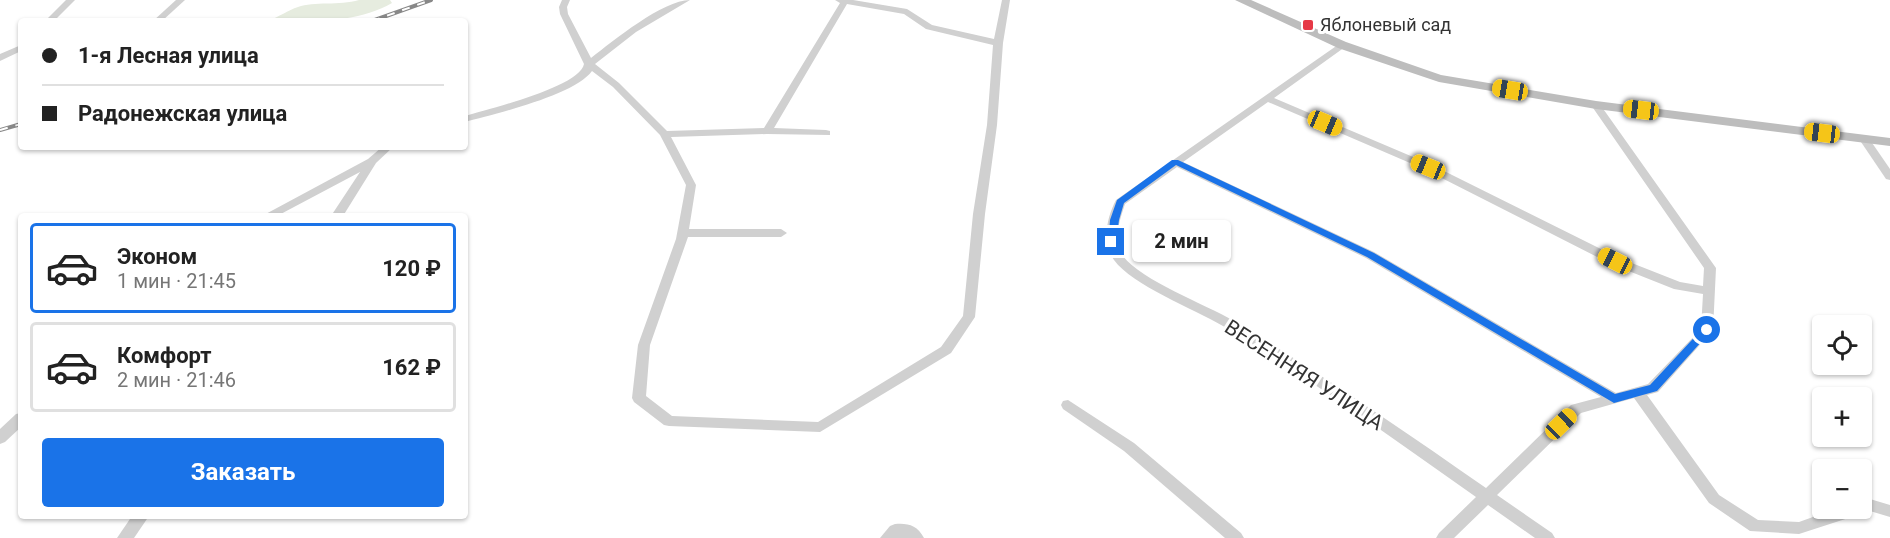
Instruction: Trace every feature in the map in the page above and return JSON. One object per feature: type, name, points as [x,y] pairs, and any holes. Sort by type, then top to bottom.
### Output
[{"type":"main road","points":[[1240,0],[1342,45],[1439,78],[1596,105],[1890,142]]},
{"type":"street","points":[[52,18],[71,0]]},
{"type":"street","points":[[160,18],[181,0]]},
{"type":"street","points":[[468,118],[576,80],[587,72],[590,64],[633,30],[686,0]]},
{"type":"street","points":[[565,2],[565,18],[590,64],[616,85],[664,134],[691,185],[682,233],[644,345],[639,398],[669,421],[820,427],[946,350],[969,317],[979,214],[992,124],[998,43],[1006,0]]},
{"type":"street","points":[[767,131],[842,1],[908,12],[929,27],[998,43]]},
{"type":"street","points":[[1342,45],[1175,162],[1370,255],[1614,398]]},
{"type":"street","points":[[2,57],[18,49]]},
{"type":"street","points":[[1266,98],[1428,167],[1615,261],[1678,286],[1709,291]]},
{"type":"street","points":[[1444,538],[1576,409],[1653,388],[1707,330],[1710,268],[1596,105]]},
{"type":"street","points":[[664,134],[767,131],[826,133]]},
{"type":"street","points":[[1864,139],[1890,177]]},
{"type":"street","points":[[274,213],[372,161],[385,150]]},
{"type":"street","points":[[339,213],[372,161]]},
{"type":"street","name":"ВЕСЕННЯЯ УЛИЦА","points":[[1175,162],[1120,202],[1114,220],[1111,242],[1118,259],[1136,273],[1226,322],[1488,496],[1547,538]]},
{"type":"street","points":[[682,233],[781,233]]},
{"type":"street","points":[[1638,393],[1713,499],[1755,526],[1798,528],[1826,519]]},
{"type":"street","points":[[1068,405],[1129,447],[1236,538]]},
{"type":"street","points":[[0,438],[18,421]]},
{"type":"street","points":[[1872,505],[1890,511]]},
{"type":"street","points":[[125,538],[139,519]]},
{"type":"street","points":[[888,538],[896,531],[908,530],[916,538]]},
{"type":"shaded area","points":[[359,0],[390,0],[392,3],[378,10],[348,18],[274,18],[304,5]]},
{"type":"railway","points":[[380,18],[431,0]]},
{"type":"railway","points":[[0,130],[18,125]]},
{"type":"place","name":"Яблоневый сад","points":[[1308,25]]},
{"type":"route","points":[[1111,242],[1114,220],[1120,202],[1175,162],[1370,255],[1614,398],[1653,388],[1707,330]]}]
